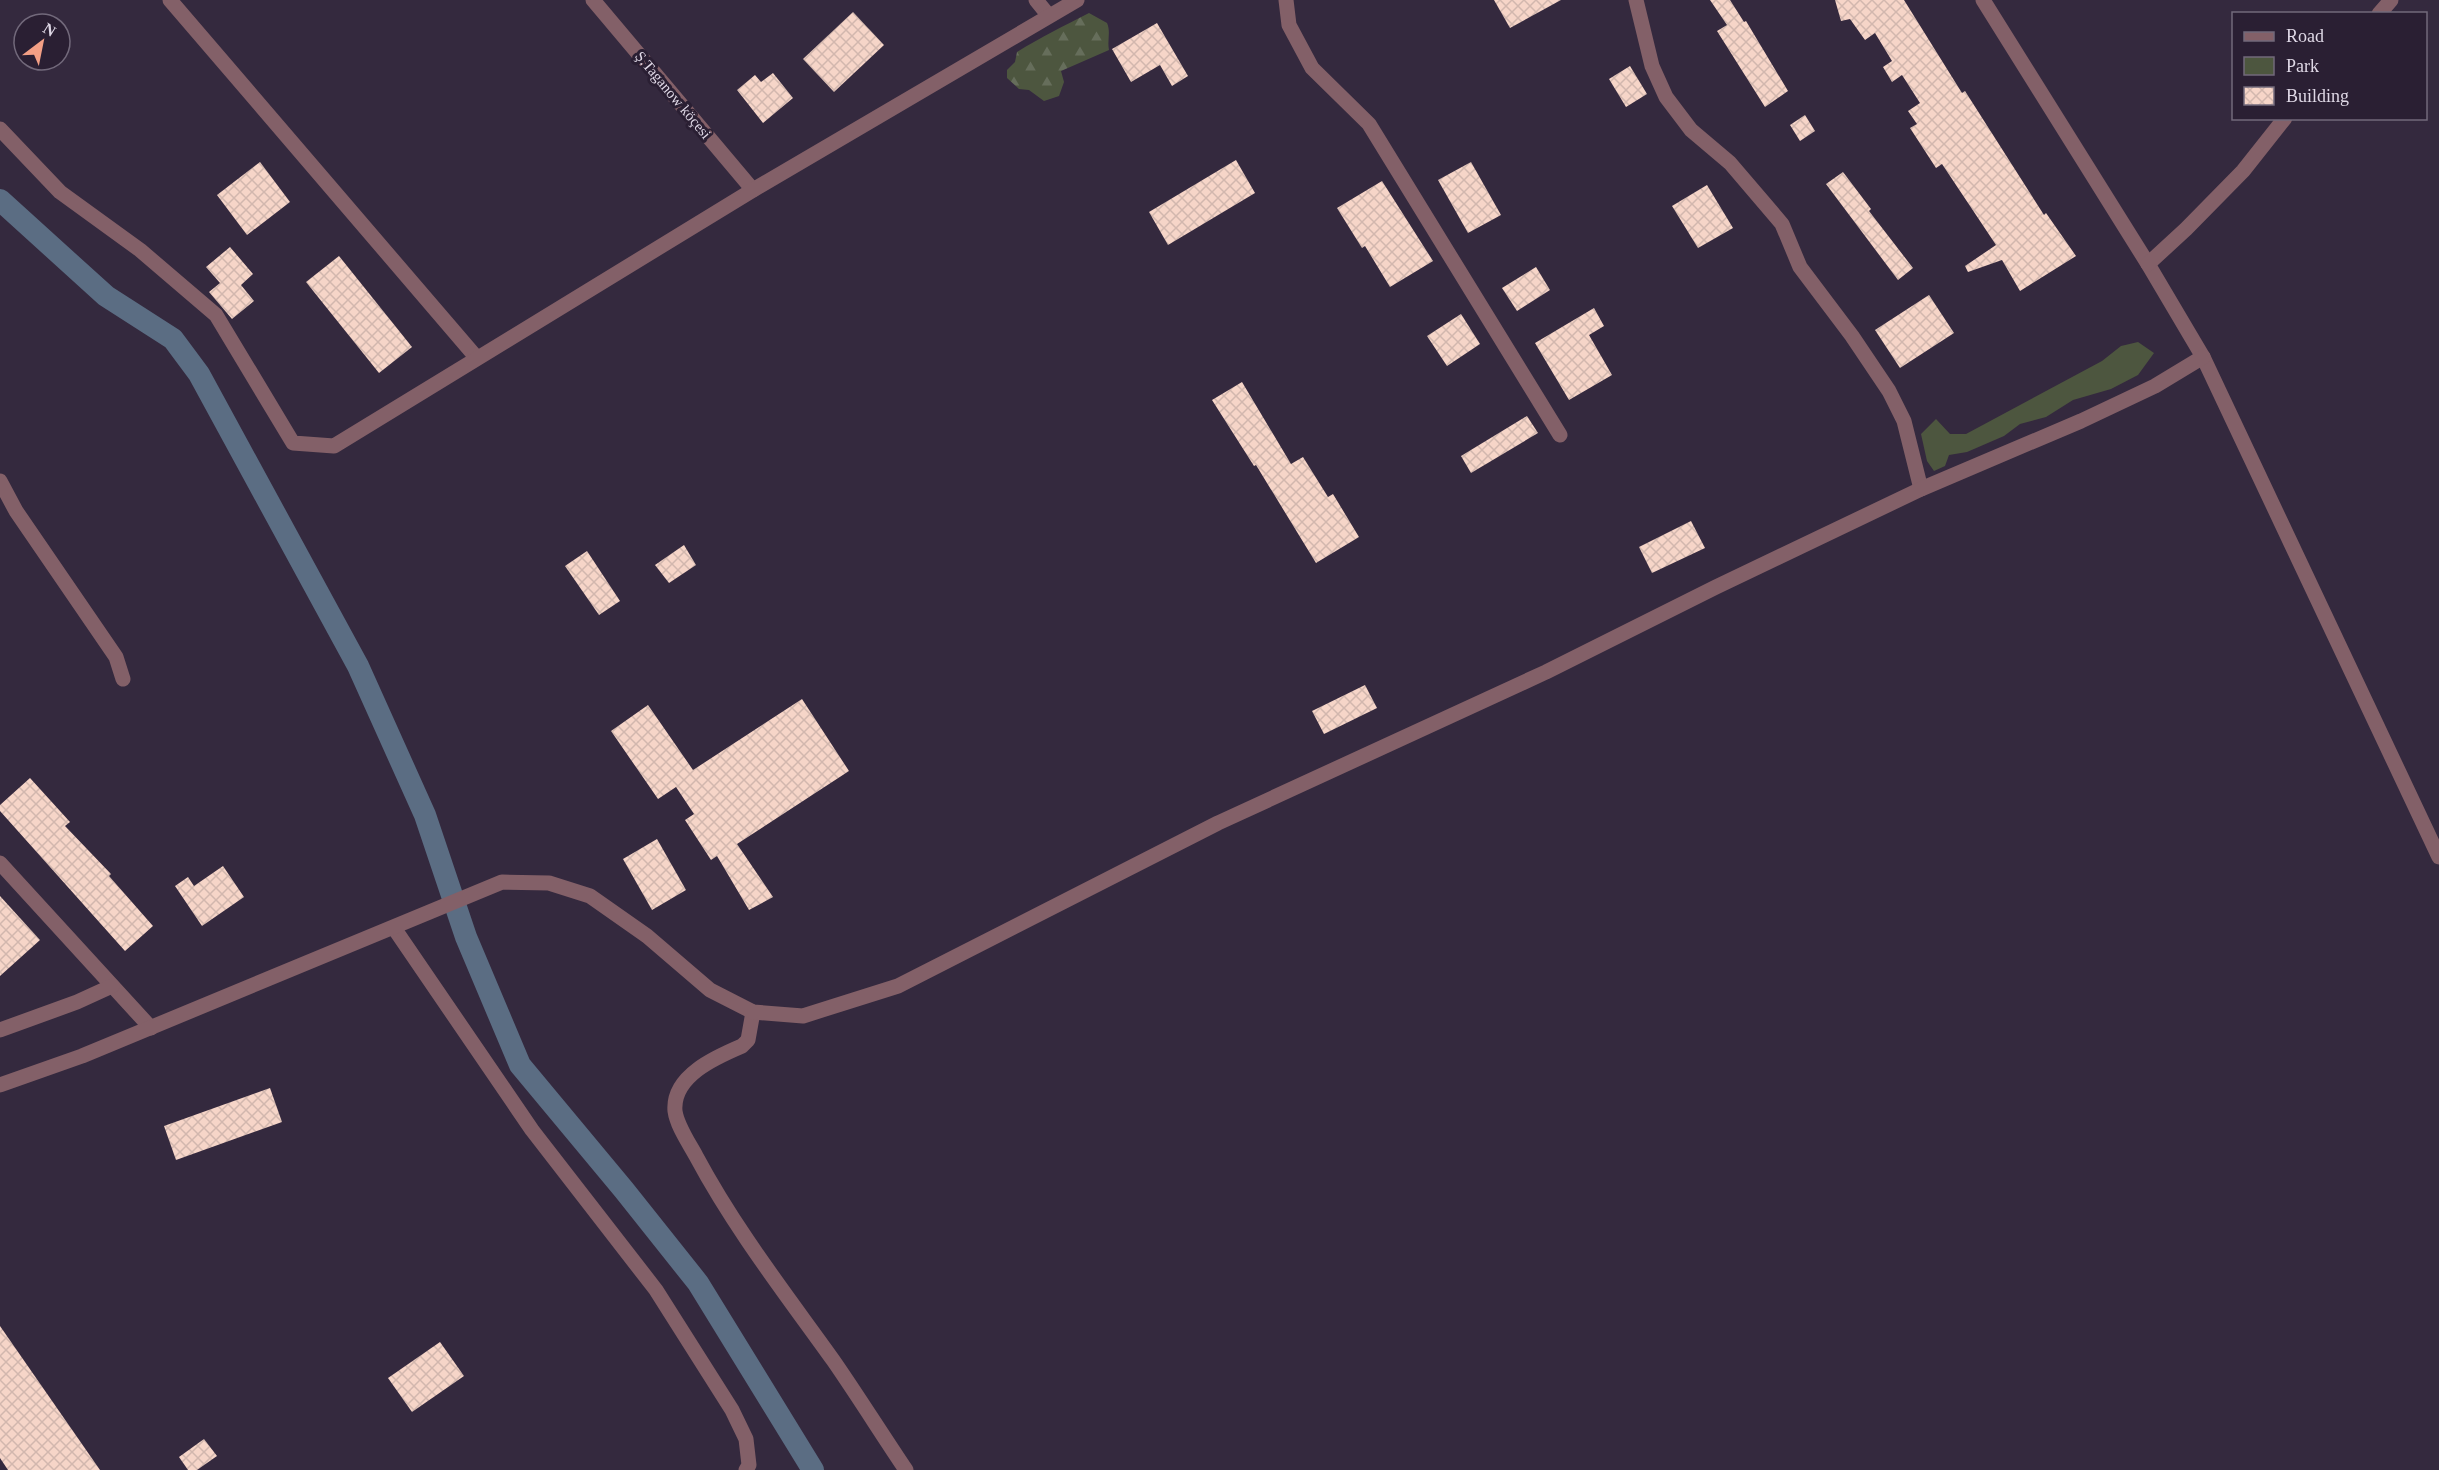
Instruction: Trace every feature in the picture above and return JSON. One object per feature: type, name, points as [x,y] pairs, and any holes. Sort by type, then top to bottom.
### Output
[{"type":"street","points":[[170,0],[476,357]]},
{"type":"street","name":"Ş.Taganow köçesi","points":[[593,0],[753,190]]},
{"type":"street","points":[[1036,0],[1049,16]]},
{"type":"street","points":[[0,129],[60,192],[140,250],[216,315],[293,443],[334,446],[476,357],[753,190],[1077,0]]},
{"type":"street","points":[[1286,0],[1289,25],[1312,68],[1369,124],[1560,435]]},
{"type":"street","points":[[1636,0],[1652,66],[1666,97],[1691,130],[1730,163],[1782,224],[1800,267],[1852,336],[1889,391],[1904,421],[1921,489]]},
{"type":"street","points":[[1983,0],[2148,264],[2203,357],[2439,857]]},
{"type":"street","points":[[2381,12],[2391,0]]},
{"type":"street","points":[[2148,264],[2243,171],[2283,120]]},
{"type":"street","points":[[0,1085],[82,1056],[502,882],[549,883],[590,896],[647,936],[710,990],[753,1012],[803,1016],[898,986],[1218,823],[1546,672],[1921,489],[2081,421],[2154,386],[2203,357]]},
{"type":"street","points":[[0,482],[16,511],[116,657],[123,679]]},
{"type":"street","points":[[0,863],[151,1028]]},
{"type":"street","points":[[394,928],[532,1130],[656,1290],[732,1410],[746,1439],[748,1465],[746,1470]]},
{"type":"street","points":[[0,1030],[77,1002],[112,986]]},
{"type":"street","points":[[753,1012],[748,1040],[742,1046],[698,1068],[680,1087],[675,1110],[681,1127],[706,1174],[747,1241],[834,1362],[906,1470]]},
{"type":"green space","points":[[1089,13],[1107,23],[1109,50],[1061,71],[1064,82],[1059,96],[1044,101],[1029,90],[1019,89],[1007,78],[1007,70],[1015,62],[1017,52]]},
{"type":"green space","points":[[2138,342],[2154,353],[2138,375],[2111,389],[2073,400],[2046,417],[2020,424],[2004,436],[1967,452],[1949,455],[1945,466],[1934,471],[1927,461],[1921,434],[1936,419],[1950,434],[1966,434],[2102,361],[2121,346]]},
{"type":"building","points":[[1494,0],[1561,0],[1510,28]]},
{"type":"building","points":[[1710,0],[1730,0],[1744,22],[1746,21],[1788,91],[1765,107],[1717,31],[1727,25]]},
{"type":"building","points":[[1835,0],[1904,0],[1962,93],[1965,91],[2044,215],[2046,213],[2076,256],[2020,291],[2002,260],[1968,272],[1965,266],[1996,245],[1942,164],[1936,168],[1910,128],[1917,124],[1908,111],[1920,103],[1902,75],[1892,82],[1883,67],[1892,61],[1875,33],[1865,40],[1850,19],[1841,21]]},
{"type":"building","points":[[853,12],[884,45],[834,92],[803,59]]},
{"type":"building","points":[[1157,23],[1188,76],[1172,86],[1160,65],[1131,82],[1112,49]]},
{"type":"building","points":[[1630,66],[1647,94],[1626,107],[1609,79]]},
{"type":"building","points":[[773,73],[793,98],[763,123],[737,90],[755,75],[761,82]]},
{"type":"building","points":[[1805,115],[1815,131],[1800,141],[1790,125]]},
{"type":"building","points":[[1236,160],[1255,193],[1168,245],[1149,212]]},
{"type":"building","points":[[260,162],[290,202],[247,235],[217,195]]},
{"type":"building","points":[[1471,162],[1501,215],[1468,233],[1438,180]]},
{"type":"building","points":[[1843,172],[1871,209],[1869,211],[1913,268],[1898,280],[1826,184]]},
{"type":"building","points":[[1382,181],[1433,261],[1390,287],[1365,246],[1362,248],[1337,208]]},
{"type":"building","points":[[1707,185],[1733,228],[1698,248],[1672,206]]},
{"type":"building","points":[[230,247],[253,274],[241,285],[254,301],[232,319],[209,292],[220,283],[206,267]]},
{"type":"building","points":[[339,256],[412,347],[379,373],[306,282]]},
{"type":"building","points":[[1536,267],[1550,290],[1517,311],[1502,288]]},
{"type":"building","points":[[1929,295],[1954,333],[1900,368],[1875,330]]},
{"type":"building","points":[[1594,308],[1604,326],[1589,335],[1612,375],[1569,400],[1535,343]]},
{"type":"building","points":[[1461,314],[1480,344],[1447,366],[1427,336]]},
{"type":"building","points":[[1242,382],[1291,464],[1303,457],[1328,497],[1333,494],[1359,537],[1316,563],[1256,465],[1254,466],[1212,400]]},
{"type":"building","points":[[1527,416],[1538,433],[1471,473],[1461,456]]},
{"type":"building","points":[[1691,521],[1705,548],[1652,573],[1639,547]]},
{"type":"building","points":[[684,545],[696,565],[669,583],[655,565]]},
{"type":"building","points":[[587,551],[620,601],[599,615],[565,566]]},
{"type":"building","points":[[1365,685],[1377,708],[1324,734],[1312,711]]},
{"type":"building","points":[[802,699],[849,771],[737,844],[773,897],[749,910],[717,856],[711,860],[685,820],[694,814],[676,787],[658,799],[611,731],[648,705],[693,770]]},
{"type":"building","points":[[30,778],[70,822],[65,826],[111,874],[109,876],[153,926],[125,951],[0,811],[0,805]]},
{"type":"building","points":[[657,839],[686,890],[652,910],[623,859]]},
{"type":"building","points":[[223,866],[244,897],[202,926],[175,886],[188,877],[194,886]]},
{"type":"building","points":[[0,896],[40,940],[0,976]]},
{"type":"building","points":[[270,1088],[282,1122],[176,1160],[164,1126]]},
{"type":"building","points":[[0,1326],[100,1470],[8,1470],[0,1458]]},
{"type":"building","points":[[440,1342],[464,1376],[412,1412],[388,1378]]},
{"type":"building","points":[[204,1439],[217,1456],[197,1470],[188,1470],[179,1457]]},
{"type":"waterway","points":[[0,200],[106,296],[173,339],[199,374],[358,666],[425,815],[466,937],[520,1065],[698,1283],[813,1470]]}]
